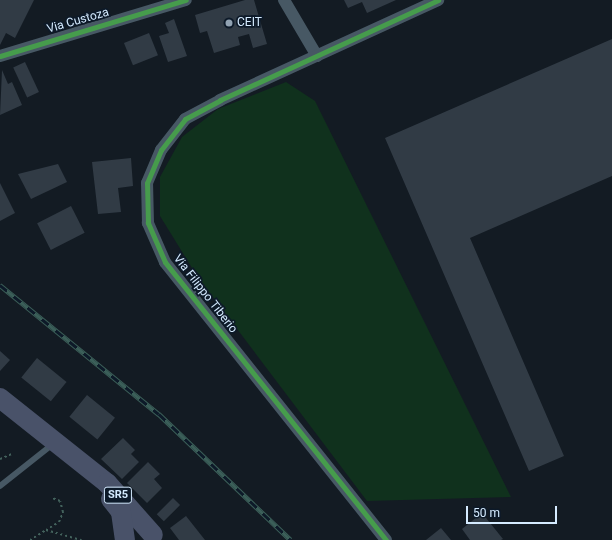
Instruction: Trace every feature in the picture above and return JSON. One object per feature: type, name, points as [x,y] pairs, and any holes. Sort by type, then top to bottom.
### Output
[{"type":"main road","name":"SR5","points":[[0,398],[56,442],[78,462],[117,505],[124,522],[125,540]]},
{"type":"main road","name":"SR5","points":[[78,462],[107,483],[157,537]]},
{"type":"main road","name":"SR5","points":[[128,540],[141,533],[157,537]]},
{"type":"street","name":"Via Custoza","points":[[0,56],[186,0]]},
{"type":"street","points":[[284,0],[317,56]]},
{"type":"street","name":"Via Filippo Tiberio","points":[[386,540],[165,262],[148,223],[147,183],[161,150],[185,119],[220,100],[438,0]]},
{"type":"lane","points":[[0,486],[56,442]]},
{"type":"path","points":[[0,459],[12,454]]},
{"type":"path","points":[[30,540],[59,522],[63,512],[60,501],[52,498]]},
{"type":"path","points":[[46,530],[82,540]]},
{"type":"green space","points":[[286,82],[315,101],[511,497],[367,501],[197,276],[160,216],[160,177],[182,137],[218,109]]},
{"type":"building","points":[[0,0],[34,0],[15,38],[6,33],[0,45]]},
{"type":"building","name":"CEIT","points":[[245,0],[254,0],[267,44],[253,48],[249,34],[238,37],[240,45],[214,53],[207,31],[200,33],[195,15]]},
{"type":"building","points":[[344,0],[396,0],[367,13],[362,2],[348,8]]},
{"type":"building","points":[[174,19],[187,56],[168,62],[159,36],[169,33],[165,23]]},
{"type":"building","points":[[149,33],[158,55],[133,65],[124,43]]},
{"type":"building","points":[[612,39],[612,176],[470,238],[564,456],[529,471],[385,138]]},
{"type":"building","points":[[25,62],[39,92],[27,97],[13,67]]},
{"type":"building","points":[[2,70],[8,84],[12,82],[22,105],[0,115]]},
{"type":"building","points":[[131,158],[133,186],[118,188],[121,212],[98,214],[92,162]]},
{"type":"building","points":[[58,164],[67,182],[31,199],[18,174]]},
{"type":"building","points":[[0,183],[15,213],[0,221]]},
{"type":"building","points":[[71,206],[85,233],[51,250],[37,223]]},
{"type":"building","points":[[0,351],[10,360],[0,371]]},
{"type":"building","points":[[37,358],[67,382],[51,401],[21,377]]},
{"type":"building","points":[[87,395],[115,418],[97,439],[69,417]]},
{"type":"building","points":[[123,438],[135,450],[131,454],[139,462],[122,479],[101,459]]},
{"type":"building","points":[[148,462],[160,474],[154,479],[162,488],[147,503],[127,483]]},
{"type":"building","points":[[173,498],[180,505],[164,521],[157,514]]},
{"type":"building","points":[[482,513],[503,539],[470,540],[462,529]]},
{"type":"building","points":[[186,516],[205,540],[179,540],[170,528]]},
{"type":"building","points":[[441,528],[451,540],[426,540]]},
{"type":"railway","points":[[0,285],[159,414],[291,540]]},
{"type":"cycle path","points":[[0,56],[186,0]]},
{"type":"cycle path","points":[[386,540],[165,262],[148,223],[147,183],[161,150],[185,119],[220,100],[438,0]]},
{"type":"place","name":"CEIT","points":[[229,23]]}]
